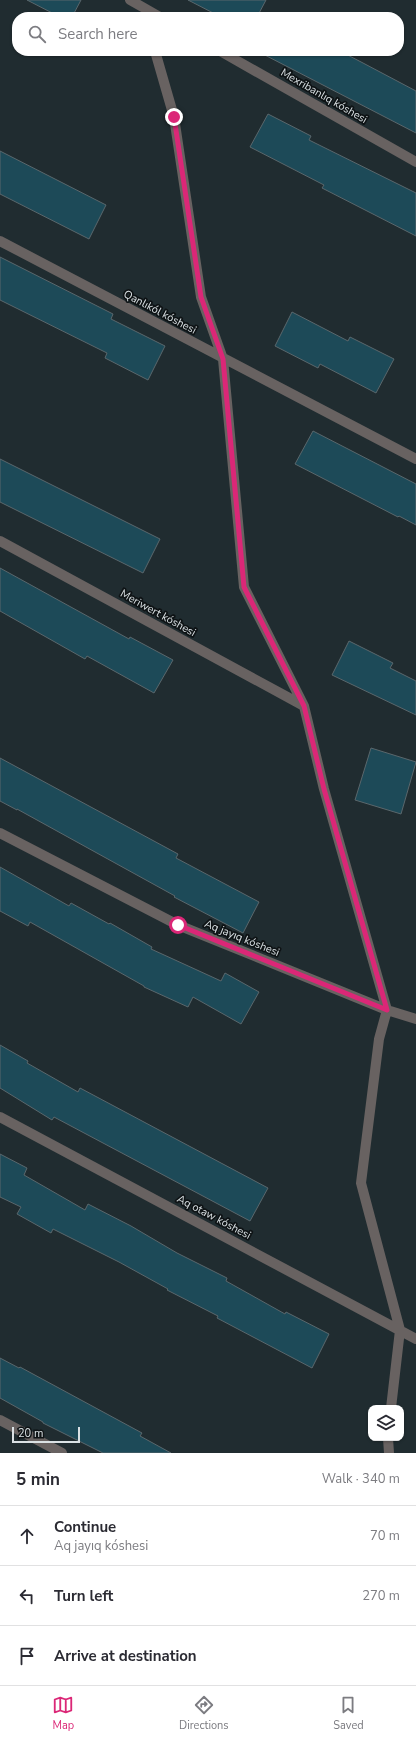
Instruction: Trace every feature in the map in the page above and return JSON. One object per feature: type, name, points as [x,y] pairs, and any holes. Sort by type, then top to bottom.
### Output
[{"type":"street","points":[[130,0],[140,3],[153,12]]},
{"type":"street","points":[[156,56],[174,117],[201,297],[223,359],[244,587],[304,706],[326,796],[387,1010],[379,1039],[361,1183],[400,1330],[391,1405]]},
{"type":"street","name":"Mexribanlıq kóshesi","points":[[229,56],[416,162]]},
{"type":"street","name":"Qanlıkól kóshesi","points":[[0,241],[416,459]]},
{"type":"street","name":"Meriwert kóshesi","points":[[0,541],[304,706]]},
{"type":"street","name":"Aq jayıq kóshesi","points":[[0,833],[178,925],[387,1010],[416,1019]]},
{"type":"street","name":"Aq otaw kóshesi","points":[[0,1117],[416,1339]]},
{"type":"street","points":[[0,1420],[62,1453]]},
{"type":"street","points":[[388,1441],[389,1453]]},
{"type":"building","points":[[27,0],[81,0],[75,12],[50,12]]},
{"type":"building","points":[[188,0],[266,0],[260,12],[211,12]]},
{"type":"building","points":[[267,56],[350,56],[416,91],[416,133]]},
{"type":"building","points":[[268,114],[311,136],[309,140],[416,193],[416,236],[322,188],[324,185],[250,147]]},
{"type":"building","points":[[0,151],[106,205],[89,239],[0,194]]},
{"type":"building","points":[[0,257],[113,314],[111,319],[165,346],[148,380],[105,358],[107,353],[0,300]]},
{"type":"building","points":[[292,312],[348,341],[350,337],[394,359],[376,393],[320,364],[318,368],[275,346]]},
{"type":"building","points":[[313,431],[416,484],[416,525],[295,464]]},
{"type":"building","points":[[0,459],[160,539],[143,573],[0,502]]},
{"type":"building","points":[[0,568],[129,639],[130,637],[173,660],[154,693],[87,656],[85,659],[0,611]]},
{"type":"building","points":[[349,641],[393,663],[390,668],[416,681],[416,715],[332,675]]},
{"type":"building","points":[[371,748],[416,762],[401,814],[355,800]]},
{"type":"building","points":[[0,758],[178,854],[176,858],[259,902],[243,933],[174,897],[175,896],[0,801]]},
{"type":"building","points":[[0,867],[69,906],[71,903],[109,924],[110,923],[152,947],[151,949],[221,981],[225,973],[259,992],[241,1024],[193,997],[188,1007],[144,987],[30,922],[28,926],[0,911]]},
{"type":"building","points":[[0,1045],[28,1061],[27,1063],[78,1092],[80,1088],[268,1188],[250,1221],[54,1117],[52,1120],[0,1088]]},
{"type":"building","points":[[0,1154],[27,1168],[24,1175],[85,1210],[88,1204],[131,1226],[177,1253],[227,1278],[226,1281],[285,1314],[286,1312],[329,1334],[312,1368],[217,1318],[218,1316],[167,1290],[168,1289],[119,1262],[53,1229],[51,1233],[17,1214],[21,1207],[0,1197]]},
{"type":"building","points":[[0,1358],[19,1368],[20,1367],[142,1433],[140,1436],[171,1453],[103,1453],[43,1423],[0,1398]]},
{"type":"route","points":[[174,117],[201,297],[223,359],[244,587],[304,706],[324,789],[387,1010],[178,925]]}]
